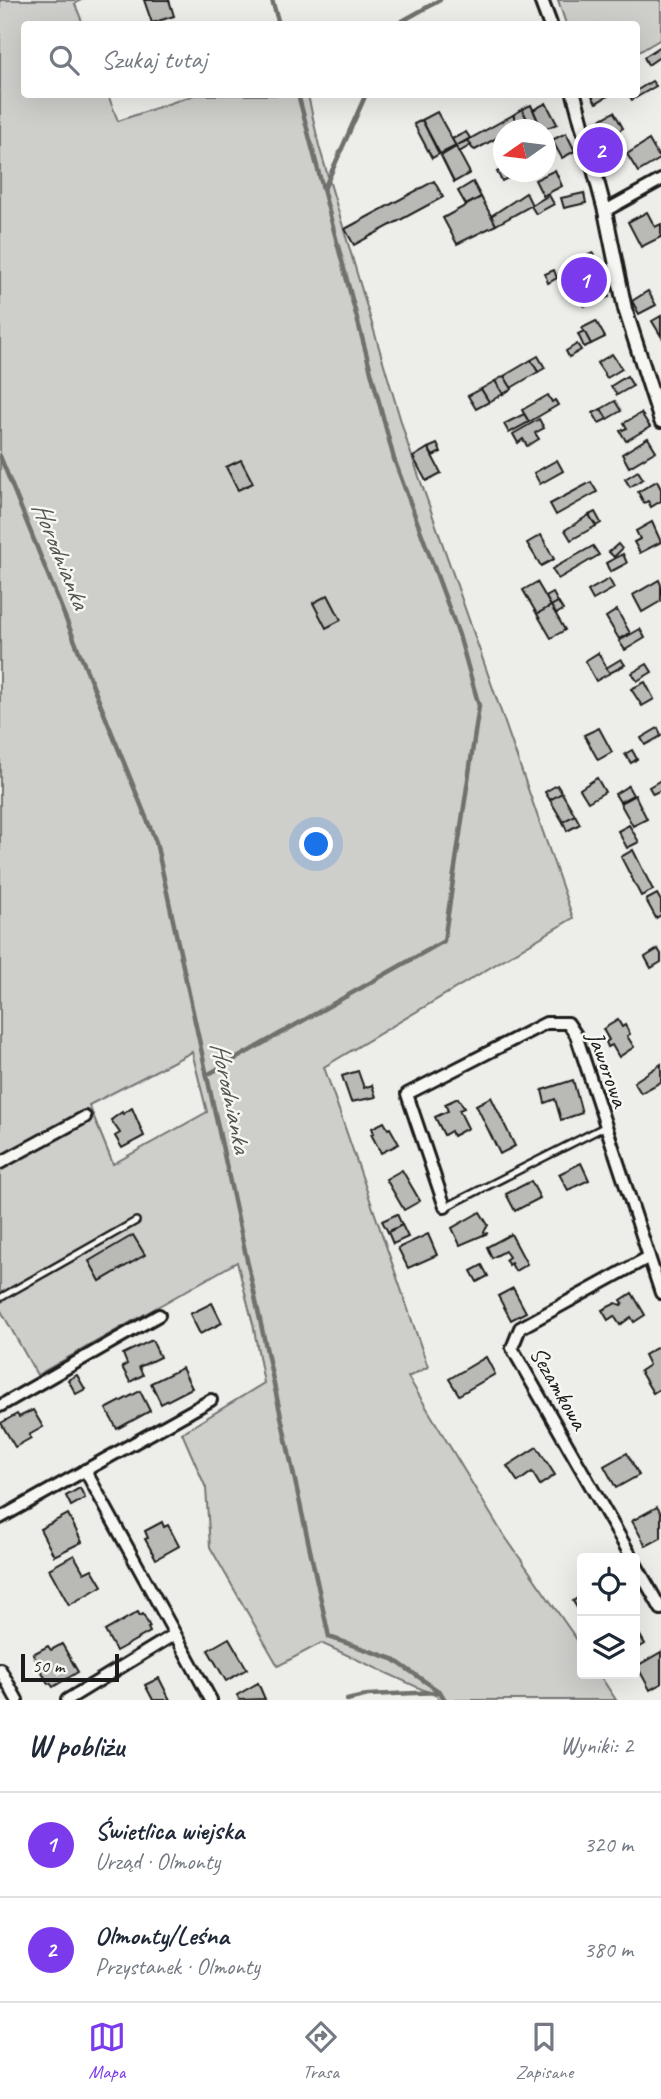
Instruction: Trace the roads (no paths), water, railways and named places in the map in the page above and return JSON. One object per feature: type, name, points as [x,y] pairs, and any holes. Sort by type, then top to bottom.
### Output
[{"type":"street","points":[[541,0],[549,21]]},
{"type":"street","points":[[576,98],[606,211],[625,309],[661,421]]},
{"type":"street","points":[[606,211],[661,180]]},
{"type":"street","name":"Jaworowa","points":[[445,1207],[407,1094],[547,1023],[568,1023],[576,1035],[661,1293]]},
{"type":"street","points":[[0,1164],[85,1117]]},
{"type":"street","name":"Sezamkowa","points":[[629,1553],[512,1349],[520,1328],[649,1257]]},
{"type":"street","points":[[0,1406],[159,1315]]},
{"type":"street","points":[[0,1518],[211,1400]]},
{"type":"street","points":[[85,1471],[211,1700]]},
{"type":"street","points":[[640,1572],[661,1609]]},
{"type":"street","points":[[67,1700],[175,1634]]},
{"type":"street","points":[[0,1669],[17,1700]]},
{"type":"lane","points":[[445,1207],[606,1126]]},
{"type":"lane","points":[[0,1298],[136,1221]]},
{"type":"waterway","points":[[272,0],[278,21]]},
{"type":"waterway","points":[[402,21],[440,0]]},
{"type":"waterway","points":[[207,1075],[444,941],[479,706],[459,635],[394,459],[299,98]]},
{"type":"waterway","points":[[324,189],[364,98]]},
{"type":"waterway","name":"Horodnianka","points":[[0,456],[156,842],[329,1637],[393,1659],[440,1692],[445,1700]]},
{"type":"waterway","points":[[347,1700],[368,1695],[440,1692]]},
{"type":"place","name":"Olmonty/Leśna","points":[[600,150]]},
{"type":"place","name":"Świetlica wiejska","points":[[584,280]]}]
